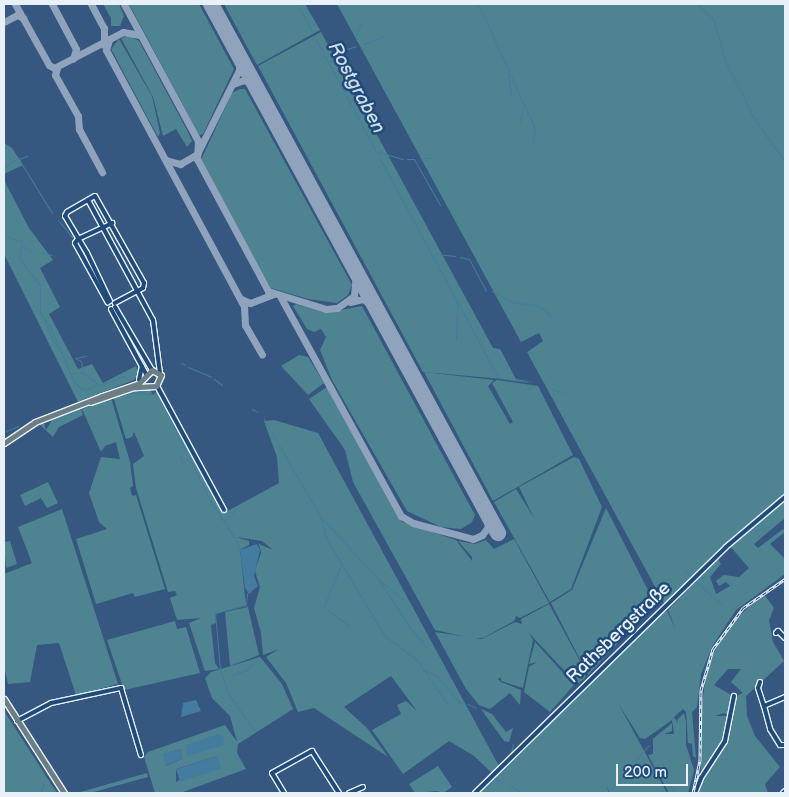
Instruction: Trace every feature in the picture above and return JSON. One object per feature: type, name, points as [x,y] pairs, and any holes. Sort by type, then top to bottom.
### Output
[{"type":"main road","points":[[4,443],[32,424],[132,386],[152,370],[160,373],[161,380],[154,386],[133,387],[90,402]]},
{"type":"main road","points":[[145,376],[154,386]]},
{"type":"main road","points":[[4,699],[62,793]]},
{"type":"street","points":[[112,304],[138,290],[144,283],[98,197],[88,200],[66,213],[78,239],[76,243],[112,304],[152,370]]},
{"type":"street","points":[[88,200],[153,320],[160,373]]},
{"type":"street","points":[[78,239],[112,223]]},
{"type":"street","points":[[123,262],[130,258]]},
{"type":"street","points":[[112,304],[145,376]]},
{"type":"street","points":[[132,386],[142,377],[141,364]]},
{"type":"street","points":[[154,386],[224,510]]},
{"type":"street","name":"Rathsbergstraße","points":[[475,793],[726,547],[785,497]]},
{"type":"street","points":[[776,633],[778,631],[785,638]]},
{"type":"street","points":[[760,682],[758,688],[770,729],[780,745],[785,745]]},
{"type":"street","points":[[17,721],[52,704],[121,688],[141,755]]},
{"type":"street","points":[[695,793],[701,778],[725,741],[734,696]]},
{"type":"street","points":[[764,706],[785,697]]},
{"type":"street","points":[[282,793],[272,773],[314,751],[340,793]]},
{"type":"street","points":[[349,793],[364,787]]},
{"type":"green space","points":[[103,4],[119,4],[124,16],[120,26],[111,26],[111,18]]},
{"type":"green space","points":[[129,4],[199,4],[234,69],[203,134],[199,135]]},
{"type":"green space","points":[[224,4],[305,4],[320,30],[257,65]]},
{"type":"green space","points":[[337,4],[785,4],[785,518],[754,544],[758,548],[783,529],[785,532],[770,544],[785,559],[785,574],[736,610],[713,645],[701,674],[697,707],[692,712],[696,758],[693,756],[692,744],[688,743],[686,712],[683,709],[674,717],[678,724],[677,720],[684,713],[686,722],[686,745],[694,770],[688,793],[669,793],[648,755],[653,754],[653,739],[672,723],[672,731],[664,734],[674,734],[672,720],[645,739],[640,738],[618,703],[667,793],[610,793],[606,786],[609,793],[480,793],[662,613],[667,611],[676,630],[668,610],[718,559],[721,564],[710,577],[716,594],[730,586],[726,582],[719,586],[716,581],[724,575],[739,577],[749,568],[728,544],[665,605],[527,352],[543,341],[539,333],[521,342]]},
{"type":"green space","points":[[321,32],[493,348],[500,349],[516,379],[534,382],[423,372],[258,66]]},
{"type":"green space","points":[[130,36],[139,41],[188,132],[192,141],[187,147],[176,129],[163,136],[153,97],[121,38]]},
{"type":"green space","points":[[119,39],[152,96],[160,133],[158,137],[111,49]]},
{"type":"green space","points":[[245,89],[352,285],[348,295],[337,303],[308,299],[271,288],[201,160],[232,93]]},
{"type":"green space","points":[[4,143],[12,148],[23,165],[4,174]]},
{"type":"green space","points":[[4,180],[29,228],[53,260],[40,268],[60,307],[49,314],[78,369],[92,364],[103,383],[136,366],[139,373],[134,380],[78,402],[4,254]]},
{"type":"green space","points":[[296,304],[326,313],[362,306],[475,515],[472,522],[461,529],[441,527],[407,511],[332,380],[320,350],[326,337],[321,329],[314,332],[307,329],[293,306]]},
{"type":"green space","points":[[299,355],[308,357],[324,383],[308,395],[281,366]]},
{"type":"green space","points":[[424,372],[494,380],[488,386],[510,424],[513,422],[492,383],[497,380],[538,386],[573,455],[493,501]]},
{"type":"green space","points":[[327,387],[402,522],[456,540],[472,561],[472,557],[458,541],[475,544],[486,540],[494,549],[514,539],[549,603],[520,618],[516,616],[514,621],[483,638],[471,638],[435,630],[353,482],[345,450],[309,399]]},
{"type":"green space","points":[[137,389],[150,390],[153,395],[157,391],[224,513],[279,483],[277,457],[264,421],[274,420],[318,433],[499,766],[492,773],[474,756],[449,741],[403,774],[372,730],[401,714],[397,705],[406,701],[417,711],[391,676],[344,707],[367,728],[388,757],[314,708],[298,712],[286,683],[266,657],[279,649],[263,655],[261,633],[254,608],[260,587],[255,571],[261,553],[259,544],[273,550],[262,541],[236,537],[249,541],[249,545],[240,550],[246,605],[215,614],[216,623],[211,625],[215,663],[219,669],[205,671],[189,623],[201,618],[177,620],[170,598],[177,595],[175,591],[168,592],[136,488],[133,464],[144,456],[134,432],[132,437],[126,439],[113,396]]},
{"type":"green space","points":[[111,398],[130,462],[133,486],[130,488],[132,496],[136,495],[165,589],[135,597],[133,593],[96,604],[76,539],[107,529],[99,522],[89,493],[101,457],[120,459],[116,442],[105,446],[101,452],[82,409]]},
{"type":"green space","points":[[81,409],[83,415],[59,427],[53,437],[39,424],[44,423],[46,430],[52,420]]},
{"type":"green space","points":[[574,457],[579,459],[602,507],[571,589],[550,602],[494,502],[516,489],[534,518],[519,487]]},
{"type":"green space","points":[[48,482],[58,503],[47,508],[41,498],[25,506],[20,495]]},
{"type":"green space","points":[[606,508],[655,604],[588,675],[551,603],[572,590]]},
{"type":"green space","points":[[62,509],[118,684],[76,695],[59,643],[37,645],[30,682],[8,684],[4,666],[4,574],[32,563],[18,527]]},
{"type":"green space","points":[[10,541],[17,564],[6,568],[4,542]]},
{"type":"green space","points":[[763,593],[774,608],[769,620],[773,642],[784,661],[746,696],[747,716],[755,736],[780,767],[765,784],[768,793],[696,793],[729,735],[734,697],[743,693],[731,682],[741,669],[728,669],[714,685],[733,696],[729,716],[726,729],[723,729],[727,730],[722,745],[701,775],[701,713],[707,666],[727,628]],"holes":[[[724,713],[729,716],[715,716]]]},
{"type":"green space","points":[[549,604],[586,672],[585,678],[579,683],[575,682],[529,633],[533,640],[523,688],[501,681],[501,677],[498,679],[501,682],[521,690],[520,705],[510,693],[490,709],[479,705],[466,689],[435,632],[482,639],[515,622],[522,624],[521,619]]},
{"type":"green space","points":[[248,607],[259,655],[230,666],[225,612]]},
{"type":"green space","points":[[175,621],[177,629],[186,627],[200,673],[124,690],[107,640]]},
{"type":"green space","points":[[535,642],[574,685],[550,712],[524,692],[529,667],[537,662],[529,664]]},
{"type":"green space","points":[[260,657],[282,684],[293,709],[238,744],[237,753],[246,769],[180,793],[155,793],[144,757],[148,752],[225,725],[237,742],[230,716],[212,698],[205,678],[211,672]],"holes":[[[180,749],[182,759],[166,766],[164,754]],[[217,756],[176,782],[176,769]]]},
{"type":"green space","points":[[4,705],[6,714],[57,793],[4,793]]},
{"type":"green space","points":[[481,709],[492,714],[506,732],[513,728],[509,742],[504,741]]},
{"type":"green space","points":[[438,766],[452,787],[443,793],[437,791],[415,793],[409,784]]},
{"type":"green space","points":[[147,773],[148,777],[90,793],[77,793]]},
{"type":"water","points":[[257,544],[260,550],[254,576],[258,586],[249,594],[245,588],[240,550]]},
{"type":"water","points":[[196,700],[201,711],[181,717],[183,703]]},
{"type":"water","points":[[218,734],[223,736],[224,745],[187,756],[186,745]]},
{"type":"water","points":[[180,749],[182,759],[165,766],[163,754]]},
{"type":"water","points":[[217,756],[221,768],[180,782],[176,769]]},
{"type":"waterway","name":"Rostgraben","points":[[297,4],[313,33]]},
{"type":"waterway","points":[[475,4],[481,10],[535,129],[533,142]]},
{"type":"waterway","points":[[697,4],[714,20],[725,61],[739,89]]},
{"type":"waterway","points":[[355,37],[361,23]]},
{"type":"waterway","name":"Rostgraben","points":[[314,36],[376,151],[403,159]]},
{"type":"waterway","points":[[363,44],[384,36]]},
{"type":"waterway","points":[[347,49],[356,46]]},
{"type":"waterway","points":[[328,62],[343,51]]},
{"type":"waterway","points":[[508,72],[512,99]]},
{"type":"waterway","points":[[741,92],[753,117],[785,162]]},
{"type":"waterway","points":[[520,122],[523,105]]},
{"type":"waterway","points":[[19,159],[27,156]]},
{"type":"waterway","points":[[379,157],[490,362]]},
{"type":"waterway","points":[[4,167],[18,158],[52,213]]},
{"type":"waterway","points":[[424,158],[430,158]]},
{"type":"waterway","points":[[407,159],[414,159],[440,205]]},
{"type":"waterway","points":[[58,220],[73,238]]},
{"type":"waterway","points":[[4,236],[22,241],[19,258],[40,285],[40,313],[50,326],[70,373],[83,373],[100,385],[123,376],[127,378]]},
{"type":"waterway","points":[[23,246],[33,253]]},
{"type":"waterway","points":[[40,252],[52,255]]},
{"type":"waterway","name":"Rostgraben","points":[[436,254],[455,256]]},
{"type":"waterway","name":"Rostgraben","points":[[460,257],[469,259],[486,291]]},
{"type":"waterway","name":"Rostgraben","points":[[492,291],[512,302],[539,306],[552,317]]},
{"type":"waterway","points":[[456,340],[457,303]]},
{"type":"waterway","points":[[44,320],[52,337]]},
{"type":"waterway","points":[[52,338],[60,351]]},
{"type":"waterway","points":[[83,372],[81,361],[75,358],[86,356]]},
{"type":"waterway","points":[[181,363],[185,365]]},
{"type":"waterway","points":[[491,365],[499,378],[527,382]]},
{"type":"waterway","points":[[188,367],[211,377]]},
{"type":"waterway","points":[[70,373],[74,382],[84,390],[96,385]]},
{"type":"waterway","points":[[214,379],[222,385]]},
{"type":"waterway","points":[[114,389],[134,382]]},
{"type":"waterway","points":[[550,389],[564,392]]},
{"type":"waterway","points":[[135,392],[151,394]]},
{"type":"waterway","points":[[114,397],[135,392]]},
{"type":"waterway","points":[[154,394],[159,396],[211,502],[234,537]]},
{"type":"waterway","points":[[82,408],[111,398]]},
{"type":"waterway","points":[[43,416],[76,403]]},
{"type":"waterway","points":[[47,420],[79,408]]},
{"type":"waterway","points":[[54,421],[80,409]]},
{"type":"waterway","points":[[252,409],[258,412]]},
{"type":"waterway","points":[[11,434],[41,417]]},
{"type":"waterway","points":[[264,419],[320,516],[377,578],[403,600]]},
{"type":"waterway","points":[[6,431],[18,426]]},
{"type":"waterway","points":[[4,440],[7,437]]},
{"type":"waterway","points":[[180,455],[183,465]]},
{"type":"waterway","points":[[225,521],[236,508]]},
{"type":"waterway","points":[[320,516],[326,538],[384,635],[417,660],[448,705]]},
{"type":"waterway","points":[[235,539],[240,550]]},
{"type":"waterway","points":[[324,606],[342,563]]},
{"type":"waterway","points":[[685,570],[692,577]]},
{"type":"waterway","points":[[379,580],[410,628],[429,649]]},
{"type":"waterway","points":[[696,581],[721,604]]},
{"type":"waterway","points":[[220,669],[215,613],[246,605],[247,593]]},
{"type":"waterway","points":[[327,610],[350,626]]},
{"type":"waterway","points":[[233,675],[246,670],[258,659]]},
{"type":"waterway","points":[[220,670],[229,695],[254,730]]},
{"type":"waterway","points":[[423,670],[436,675],[461,704]]},
{"type":"waterway","points":[[583,691],[600,674]]},
{"type":"waterway","points":[[545,728],[581,693]]},
{"type":"waterway","points":[[468,704],[476,708]]},
{"type":"waterway","points":[[498,775],[543,730]]},
{"type":"waterway","points":[[511,753],[513,744]]},
{"type":"waterway","points":[[629,768],[649,745]]},
{"type":"waterway","points":[[654,766],[676,793]]},
{"type":"waterway","points":[[611,790],[626,772]]},
{"type":"waterway","points":[[479,793],[495,778],[502,783]]},
{"type":"waterway","points":[[41,791],[44,784]]},
{"type":"waterway","points":[[510,785],[521,793]]},
{"type":"taxiway","points":[[15,4],[49,65],[54,68],[123,32],[140,35]]},
{"type":"taxiway","points":[[52,4],[76,49],[73,59]]},
{"type":"taxiway","points":[[91,4],[104,28],[104,45]]},
{"type":"taxiway","points":[[124,4],[198,141],[197,159],[268,291],[326,309],[337,308],[354,296],[356,271]]},
{"type":"taxiway","points":[[4,22],[17,15],[23,18]]},
{"type":"taxiway","points":[[109,40],[106,50],[244,306],[245,325],[262,355]]},
{"type":"taxiway","points":[[166,160],[180,164],[197,154],[239,70],[240,57]]},
{"type":"taxiway","points":[[57,68],[55,75],[78,116],[79,129],[102,172]]},
{"type":"taxiway","points":[[233,84],[244,80],[255,85]]},
{"type":"taxiway","points":[[241,299],[250,303],[274,294]]},
{"type":"taxiway","points":[[280,296],[401,516],[413,523],[473,539],[482,535],[488,527],[484,508]]},
{"type":"taxiway","points":[[350,302],[363,299],[376,309]]},
{"type":"runway","points":[[211,4],[498,533]]},
{"type":"railway","points":[[693,793],[700,760],[701,690],[713,649],[743,608],[785,579]]}]
